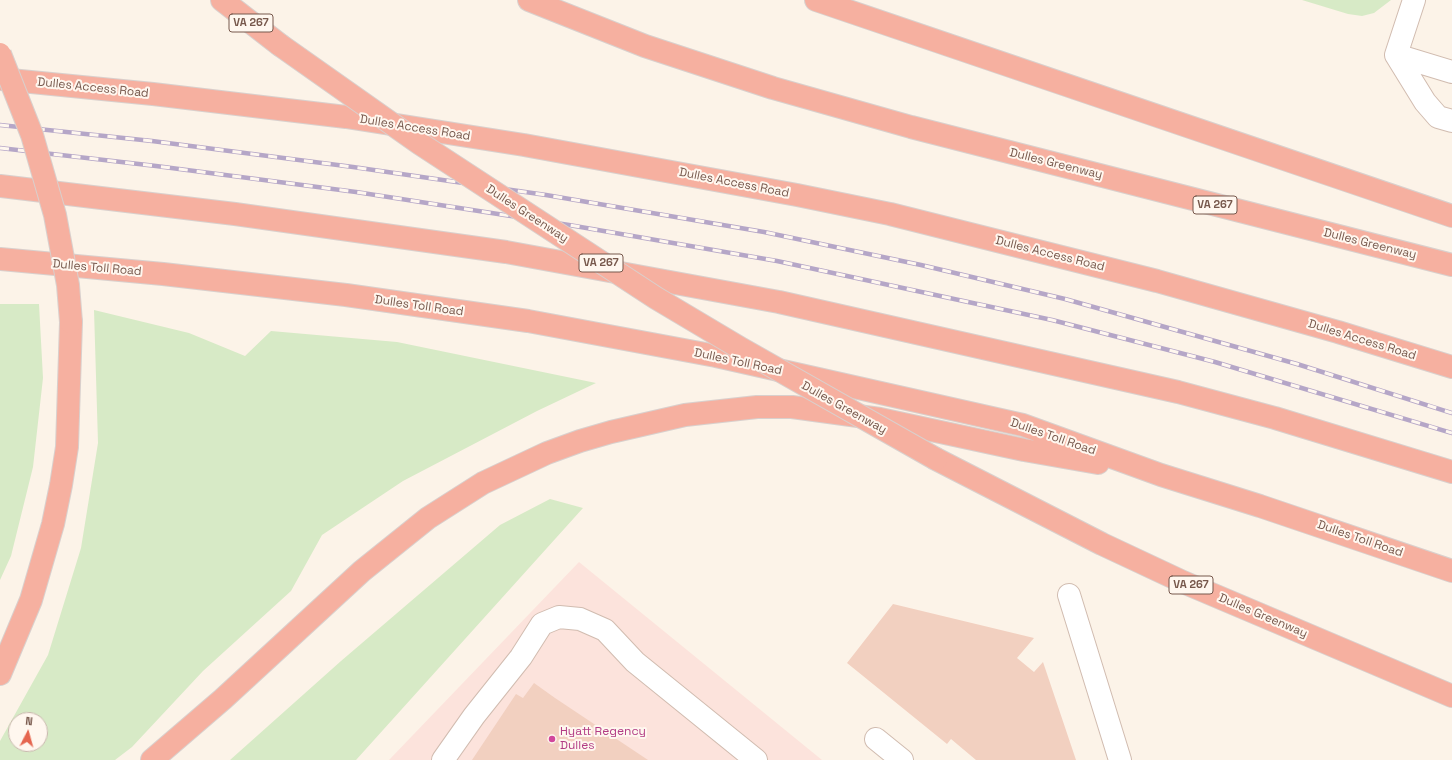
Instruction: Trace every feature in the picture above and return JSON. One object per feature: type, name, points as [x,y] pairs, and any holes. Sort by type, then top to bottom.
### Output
[{"type":"highway","name":"Dulles Greenway","points":[[222,0],[280,45],[432,151],[650,294],[740,348],[936,459],[1102,544],[1176,579],[1452,696]]},
{"type":"highway","name":"Dulles Greenway","points":[[529,0],[645,46],[774,88],[911,127],[1452,265]]},
{"type":"highway","points":[[816,0],[1452,216]]},
{"type":"highway","points":[[0,54],[32,135],[51,201],[62,250],[71,322],[67,447],[61,485],[53,524],[31,600],[0,674]]},
{"type":"highway","points":[[0,74],[52,84]]},
{"type":"highway","name":"Dulles Access Road","points":[[0,79],[346,117],[415,127],[609,160],[797,195],[890,214],[1157,281],[1300,321],[1452,367]]},
{"type":"highway","points":[[0,186],[257,217],[506,252],[779,302],[1178,392],[1275,418],[1452,472]]},
{"type":"highway","points":[[0,200],[145,204]]},
{"type":"highway","name":"Dulles Toll Road","points":[[0,259],[256,285],[346,296],[535,323],[716,356],[1023,425],[1161,475],[1267,508],[1452,571]]},
{"type":"highway","points":[[152,760],[223,699],[362,571],[428,518],[476,487],[513,468],[547,453],[611,432],[686,415],[757,407],[792,407],[895,421],[1024,450],[1161,475]]},
{"type":"street","points":[[1414,0],[1396,55],[1425,102],[1445,119]]},
{"type":"street","points":[[1396,55],[1452,72]]},
{"type":"street","points":[[1069,595],[1120,760]]},
{"type":"street","points":[[443,760],[474,716],[521,657],[542,624],[558,617],[580,619],[605,630],[635,662],[756,760]]},
{"type":"street","points":[[876,739],[902,760]]},
{"type":"shaded area","points":[[579,562],[822,760],[389,760]]},
{"type":"green space","points":[[1302,0],[1391,0],[1374,13],[1362,16],[1348,14]]},
{"type":"green space","points":[[0,304],[39,304],[43,378],[33,467],[11,556],[0,580]]},
{"type":"green space","points":[[94,310],[189,333],[245,356],[271,331],[397,342],[596,383],[537,411],[403,481],[322,535],[291,591],[203,671],[132,747],[115,760],[0,760],[0,741],[8,727],[8,752],[48,752],[48,712],[16,712],[48,655],[81,548],[98,443]]},
{"type":"green space","points":[[550,499],[583,508],[356,760],[230,760],[341,661],[500,525]]},
{"type":"building","points":[[893,604],[1034,638],[1017,658],[1034,672],[1043,662],[1076,760],[976,760],[951,739],[947,744],[847,663]]},
{"type":"building","name":"Hyatt Regency Dulles","points":[[534,683],[648,760],[472,760],[516,694],[523,698]]},
{"type":"railway","points":[[0,125],[152,141],[353,167],[546,195],[764,232],[921,265],[1065,299],[1297,364],[1452,413]]},
{"type":"railway","points":[[0,148],[156,166],[356,192],[569,225],[777,261],[1052,320],[1215,362],[1452,433]]},
{"type":"place","name":"Hyatt Regency Dulles","points":[[552,739]]}]
